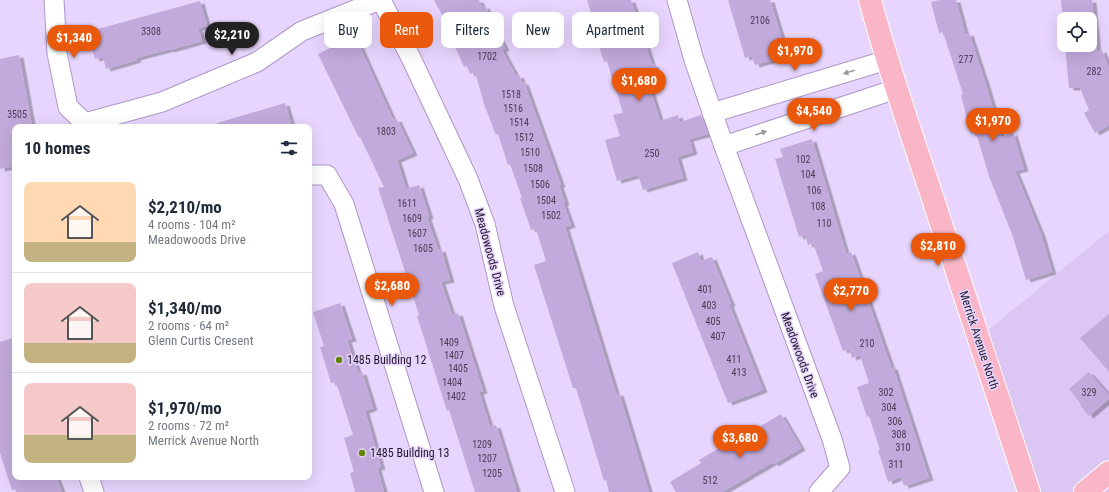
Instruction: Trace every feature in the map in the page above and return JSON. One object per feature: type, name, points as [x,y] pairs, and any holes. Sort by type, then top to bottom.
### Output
[{"type":"main road","name":"Merrick Avenue North","points":[[857,0],[885,56]]},
{"type":"main road","name":"Merrick Avenue North","points":[[870,0],[885,56],[1029,492]]},
{"type":"main road","points":[[1085,492],[1109,472]]},
{"type":"street","name":"Meadowoods Drive","points":[[54,0],[57,53],[68,107],[85,123],[169,99],[257,62],[302,31],[380,0],[411,58],[468,180],[485,224],[504,306],[565,492]]},
{"type":"street","name":"Meadowoods Drive","points":[[677,0],[694,60],[712,113],[832,439],[840,468],[819,492]]},
{"type":"street","points":[[712,113],[885,56]]},
{"type":"street","points":[[724,146],[896,89]]},
{"type":"street","points":[[312,175],[326,175],[344,204],[434,492]]},
{"type":"street","points":[[90,480],[94,492]]},
{"type":"shaded area","points":[[1109,231],[1109,492],[1037,492],[987,331]]},
{"type":"building","points":[[434,0],[479,0],[482,7],[485,6],[488,12],[441,12]]},
{"type":"building","points":[[587,0],[631,0],[635,12],[591,12]]},
{"type":"building","points":[[728,0],[770,0],[787,56],[755,65],[752,56],[745,58]]},
{"type":"building","points":[[940,0],[956,0],[965,34],[969,33],[1001,137],[1013,133],[1024,169],[1015,171],[1041,234],[1052,272],[1026,280],[1013,237],[989,176],[976,133],[971,134],[961,95],[963,94],[943,32],[939,33],[931,2]]},
{"type":"building","points":[[1061,0],[1092,0],[1093,12],[1062,12]]},
{"type":"building","points":[[200,1],[207,26],[198,28],[202,41],[136,58],[137,60],[106,69],[103,57],[95,59],[87,32]]},
{"type":"building","points":[[504,46],[505,48],[502,50],[516,76],[519,75],[522,83],[524,82],[561,185],[559,185],[565,203],[563,203],[571,225],[565,227],[616,394],[619,393],[649,492],[609,492],[606,480],[604,481],[576,388],[573,388],[534,265],[546,261],[536,229],[531,230],[510,164],[508,165],[498,134],[496,135],[484,104],[475,72],[470,74],[467,66],[464,67],[456,48],[504,48]]},
{"type":"building","points":[[330,48],[360,48],[393,120],[397,119],[413,153],[397,160],[406,189],[419,185],[429,216],[427,217],[438,250],[441,249],[450,280],[441,282],[452,315],[458,313],[483,391],[479,392],[490,427],[496,425],[517,492],[475,492],[449,410],[447,411],[417,316],[419,315],[378,188],[384,187],[318,54]]},
{"type":"building","points":[[599,48],[647,48],[652,65],[654,64],[659,79],[656,80],[659,87],[650,89],[660,121],[678,115],[680,122],[701,115],[708,134],[689,139],[693,152],[677,157],[683,178],[643,190],[638,175],[617,181],[605,140],[620,136],[613,115],[623,113],[607,61],[604,62]]},
{"type":"building","points":[[1102,50],[1109,69],[1109,125],[1095,133],[1084,113],[1089,110],[1080,88],[1069,88],[1066,52],[1097,52]]},
{"type":"building","points":[[19,55],[31,124],[12,124],[12,167],[0,169],[0,59]]},
{"type":"building","points":[[285,103],[291,124],[217,124]]},
{"type":"building","points":[[812,139],[846,254],[851,252],[891,367],[893,367],[929,478],[904,486],[901,477],[888,482],[869,416],[867,417],[857,387],[869,383],[860,355],[852,358],[849,349],[843,351],[815,274],[823,271],[813,243],[808,245],[805,235],[799,237],[775,159],[783,157],[780,149]]},
{"type":"building","points":[[698,252],[701,261],[712,257],[763,390],[728,403],[672,263]]},
{"type":"building","name":"1485 Building 12","points":[[340,303],[352,339],[347,340],[358,373],[362,372],[373,408],[365,411],[381,467],[377,468],[384,492],[355,492],[350,473],[354,472],[344,438],[353,435],[336,382],[331,383],[320,347],[324,346],[313,312]]},
{"type":"building","points":[[1109,314],[1109,372],[1080,338]]},
{"type":"building","points":[[12,338],[12,480],[57,480],[62,492],[16,492],[15,489],[12,490],[0,453],[0,342]]},
{"type":"building","points":[[1089,372],[1109,395],[1109,399],[1089,416],[1069,389]]},
{"type":"building","points":[[781,414],[801,448],[774,464],[773,462],[722,492],[676,492],[670,482],[701,463],[699,460],[753,428],[754,430]]},
{"type":"place","name":"1485 Building 12","points":[[339,360]]},
{"type":"place","name":"1485 Building 13","points":[[362,453]]}]
